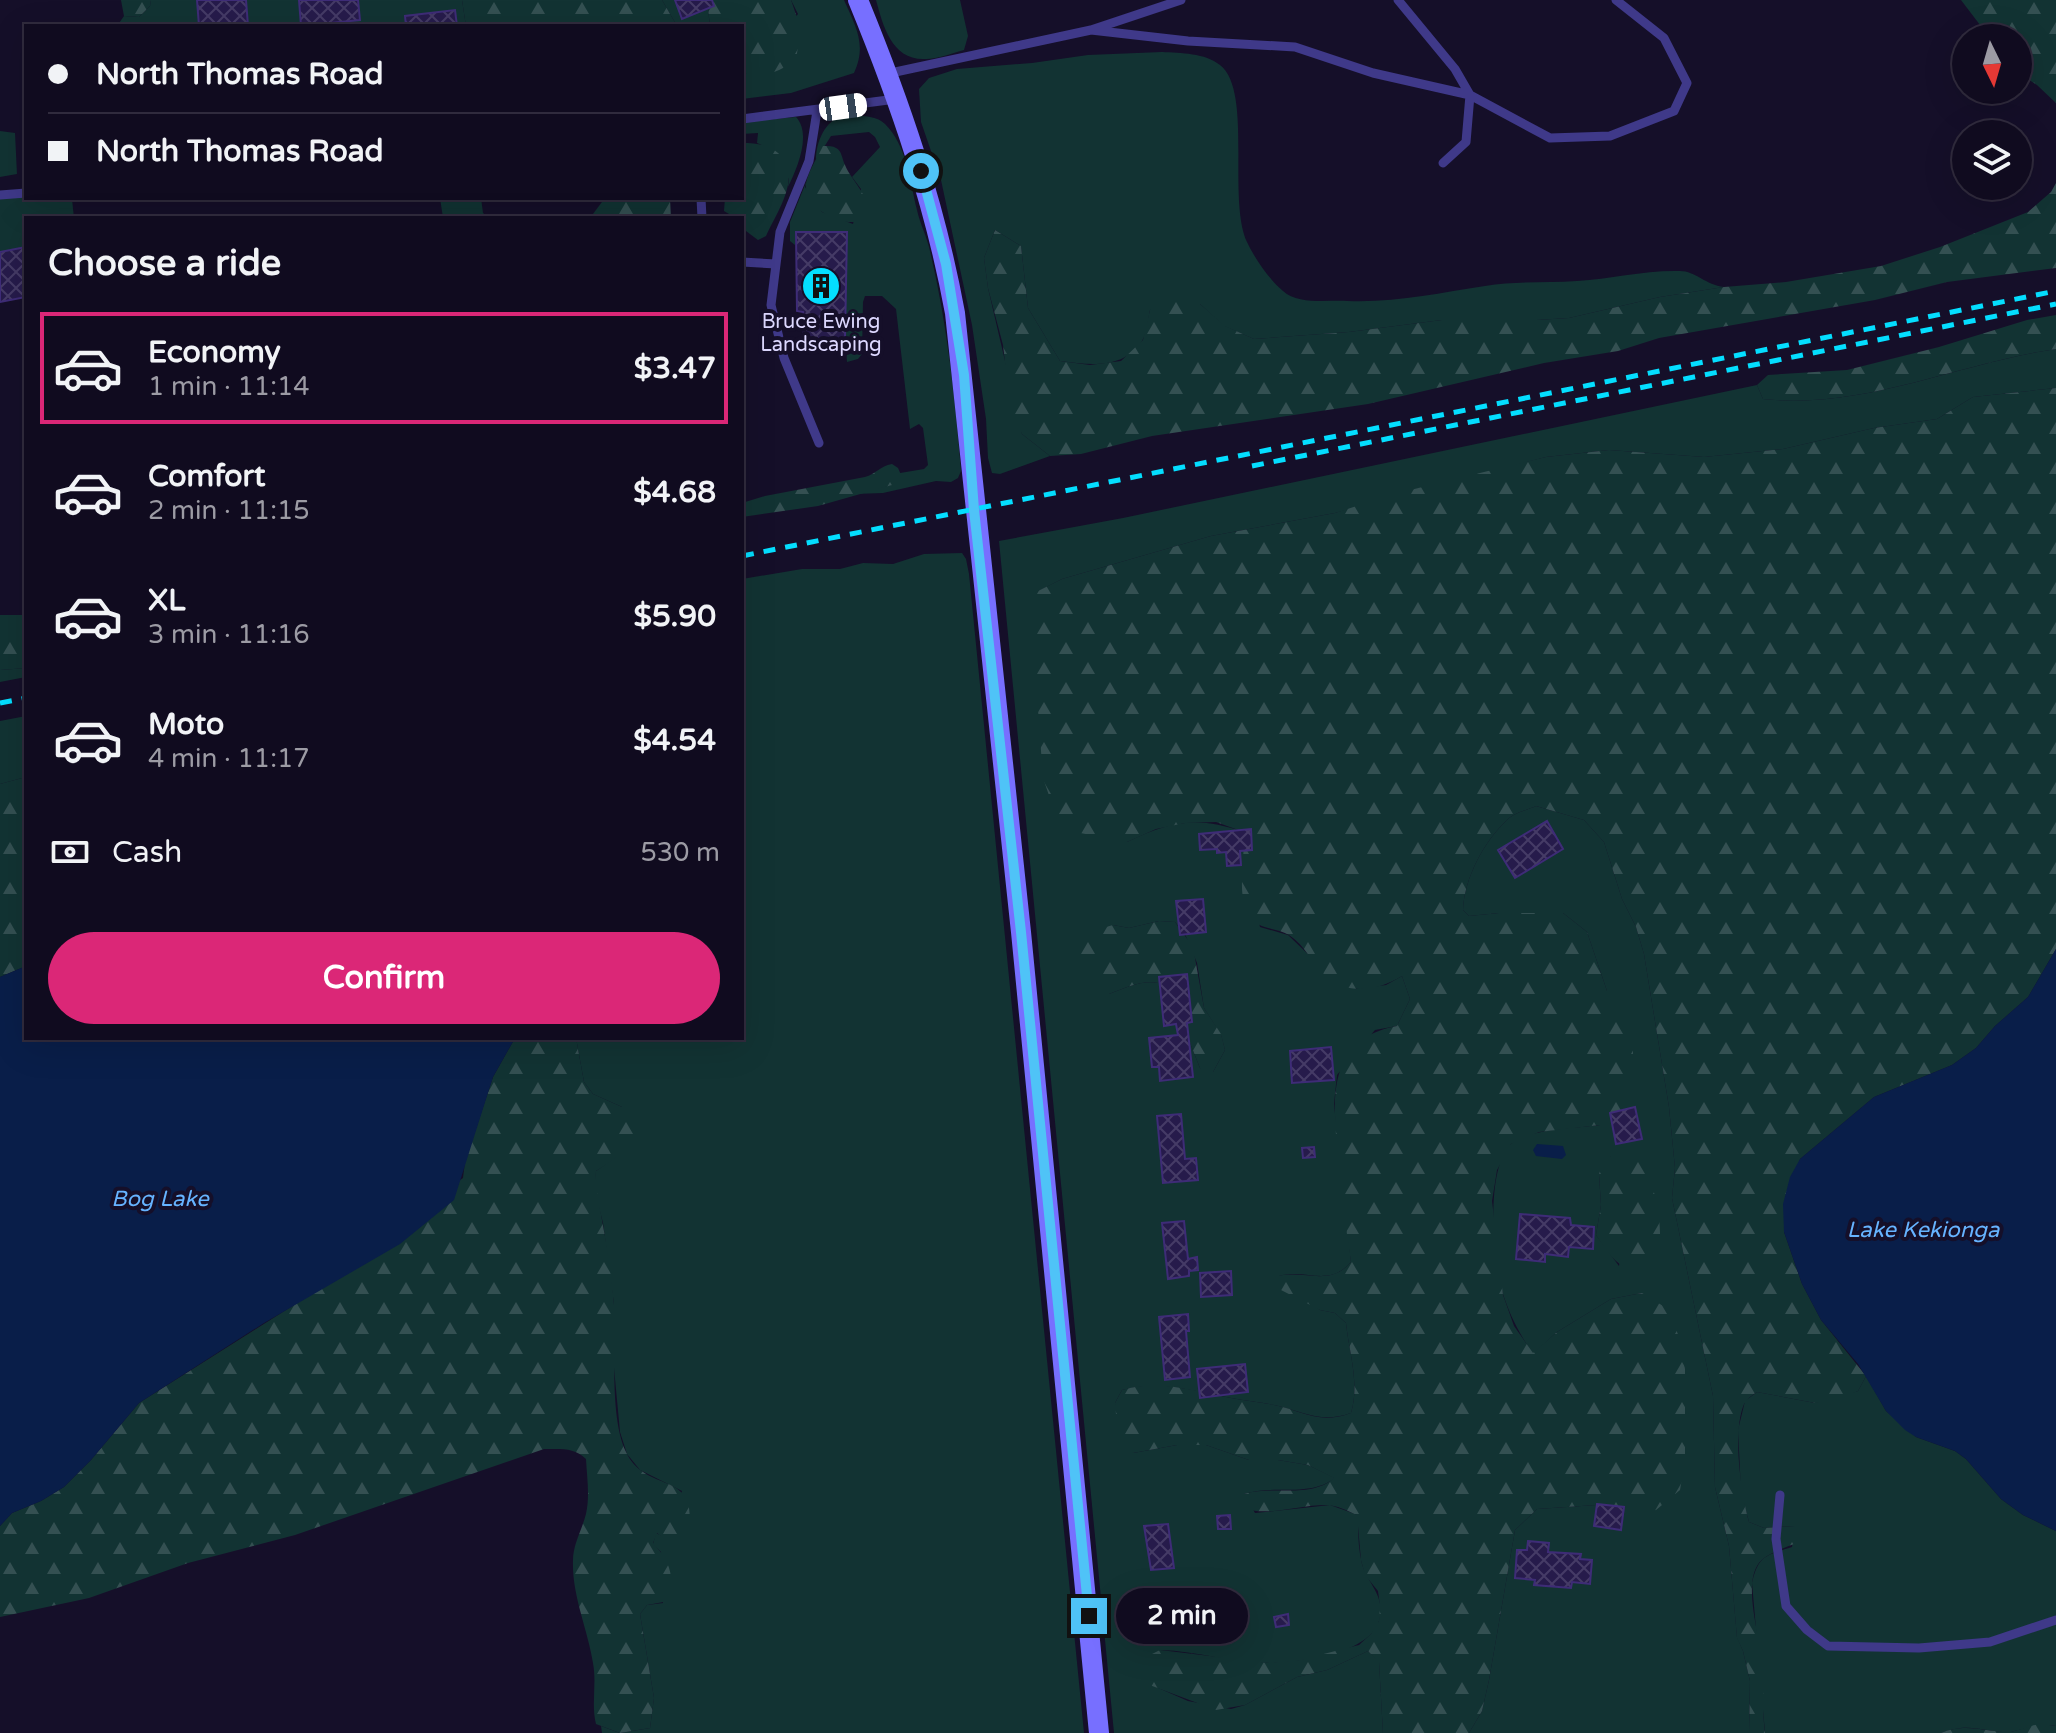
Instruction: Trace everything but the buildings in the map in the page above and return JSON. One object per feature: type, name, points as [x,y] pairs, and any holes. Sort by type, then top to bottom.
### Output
[{"type":"main road","points":[[858,0],[915,149],[937,229],[955,313],[964,375],[974,510],[1021,932],[1099,1733]]},
{"type":"lane","points":[[886,74],[1091,30],[1181,0]]},
{"type":"lane","points":[[1398,0],[1455,69],[1470,95],[1466,142],[1443,163]]},
{"type":"lane","points":[[1091,30],[1188,41],[1295,47],[1373,73],[1470,95],[1550,138],[1610,136],[1674,111],[1687,83],[1664,38],[1616,0]]},
{"type":"lane","points":[[744,119],[896,99]]},
{"type":"lane","points":[[817,111],[809,161],[780,232],[771,305],[784,358],[819,443]]},
{"type":"lane","points":[[0,195],[24,193]]},
{"type":"lane","points":[[744,262],[776,264]]},
{"type":"lane","points":[[1780,1495],[1776,1539],[1786,1606],[1807,1630],[1828,1646],[1919,1648],[1990,1642],[2056,1620]]},
{"type":"green space","points":[[121,0],[151,0],[150,6],[139,17],[124,16]]},
{"type":"green space","points":[[151,0],[462,0],[466,24],[118,24],[124,16],[139,17],[150,6]]},
{"type":"green space","points":[[462,0],[662,0],[676,24],[466,24]]},
{"type":"green space","points":[[662,0],[707,0],[710,24],[676,24]]},
{"type":"green space","points":[[707,0],[791,0],[801,29],[796,59],[771,73],[744,73],[744,24],[710,24]]},
{"type":"green space","points":[[791,0],[844,0],[860,45],[854,73],[791,93],[744,99],[744,74],[798,14]]},
{"type":"green space","points":[[876,0],[960,0],[968,36],[964,50],[931,59],[905,54],[886,31]]},
{"type":"green space","points":[[1961,0],[2056,0],[2056,103],[2032,82],[2032,24],[1979,24]]},
{"type":"green space","points":[[1162,52],[1207,58],[1220,65],[1230,78],[1238,121],[1241,223],[1258,262],[1289,295],[1313,301],[1382,300],[1496,284],[1577,281],[1667,271],[1685,272],[1724,287],[1660,297],[1569,318],[1442,320],[1349,332],[1254,339],[1224,326],[1200,304],[1150,310],[1144,338],[1134,350],[1115,361],[1082,364],[1060,361],[1028,308],[1021,246],[995,230],[984,258],[988,288],[1022,434],[1050,456],[1000,474],[992,473],[972,325],[941,180],[921,122],[919,89],[929,78],[957,69],[1088,55]]},
{"type":"green space","points":[[843,116],[871,117],[885,124],[907,164],[918,215],[929,246],[950,360],[961,471],[958,478],[951,482],[936,481],[883,493],[854,494],[891,485],[900,473],[924,469],[928,465],[923,428],[919,424],[910,429],[896,309],[882,296],[865,296],[862,354],[858,359],[847,362],[847,233],[796,232],[795,245],[790,241],[790,222],[807,180],[805,187],[822,212],[853,224],[861,189],[852,177],[880,147],[869,132],[831,136],[816,160],[823,133],[831,122]]},
{"type":"green space","points":[[796,117],[801,124],[803,142],[788,187],[789,179],[771,149],[757,143],[758,133],[744,134],[744,122]]},
{"type":"green space","points":[[0,131],[15,133],[17,174],[0,177]]},
{"type":"green space","points":[[744,143],[761,145],[778,153],[785,162],[788,183],[766,236],[758,240],[746,231],[744,216],[733,216],[724,211],[725,200],[744,200]]},
{"type":"green space","points":[[823,146],[840,151],[848,172],[864,196],[867,218],[850,222],[840,220],[821,211],[808,196],[808,178]]},
{"type":"green space","points":[[2056,183],[2056,268],[1947,282],[1875,300],[1659,338],[1618,351],[1544,363],[1368,404],[1152,436],[1081,454],[1050,456],[1022,434],[1010,405],[1003,345],[988,288],[984,258],[995,230],[1021,246],[1028,308],[1060,361],[1090,365],[1121,361],[1143,340],[1150,310],[1172,289],[1200,304],[1225,326],[1254,339],[1349,332],[1442,320],[1569,318],[1660,297],[1786,282],[1881,266],[1940,247],[2028,212],[2051,192]]},
{"type":"green space","points":[[0,198],[72,200],[74,216],[24,216],[24,247],[0,252]]},
{"type":"green space","points":[[440,200],[481,200],[483,213],[487,216],[443,216]]},
{"type":"green space","points":[[604,200],[670,200],[671,216],[592,216]]},
{"type":"green space","points":[[2056,315],[2056,349],[1874,392],[1800,401],[1763,399],[1757,385],[1768,375],[1847,370],[1939,347],[2027,320]]},
{"type":"green space","points":[[2056,349],[2056,388],[1973,397],[1937,419],[1874,428],[1783,449],[1704,457],[1609,450],[1546,457],[1335,513],[1211,536],[1062,579],[1035,593],[1127,842],[1157,829],[1184,823],[1212,824],[1244,832],[1245,857],[1260,927],[1288,935],[1309,955],[1356,989],[1386,985],[1402,976],[1410,999],[1397,1026],[1375,1030],[1337,1075],[1334,1104],[1351,1262],[1342,1270],[1325,1276],[1279,1276],[1320,1310],[1335,1313],[1346,1323],[1354,1379],[1351,1413],[1321,1417],[1269,1404],[1163,1386],[1122,1390],[1115,1403],[1133,1453],[1177,1445],[1206,1445],[1249,1460],[1278,1460],[1308,1465],[1335,1478],[1314,1488],[1244,1494],[1255,1513],[1330,1505],[1358,1515],[1362,1564],[1381,1612],[1373,1632],[1362,1641],[1332,1654],[1298,1661],[1242,1661],[1160,1650],[1147,1683],[1188,1701],[1231,1709],[1245,1705],[1297,1677],[1327,1670],[1368,1651],[1379,1661],[1383,1733],[1114,1733],[999,541],[1123,518],[1757,385],[1763,399],[1800,401],[1837,398],[1874,392]],"holes":[[[1159,921],[1175,922],[1185,934],[1197,963],[1204,1008],[1221,1035],[1225,1050],[1213,1072],[1200,1068],[1167,985],[1145,983],[1109,994],[1113,925],[1129,928]]]},
{"type":"green space","points":[[2056,388],[2056,949],[2028,997],[1995,1026],[1976,1048],[1952,1065],[1874,1097],[1800,1159],[1784,1232],[1802,1284],[1821,1320],[1866,1376],[1858,1391],[1830,1402],[1815,1403],[1757,1392],[1745,1402],[1740,1416],[1739,1463],[1749,1522],[1764,1528],[1795,1526],[1805,1538],[1766,1557],[1753,1576],[1752,1602],[1762,1659],[1765,1733],[1749,1733],[1750,1681],[1737,1638],[1729,1546],[1715,1487],[1713,1396],[1672,1198],[1675,1168],[1669,1107],[1644,954],[1604,842],[1584,820],[1536,806],[1510,818],[1491,839],[1471,873],[1463,910],[1469,916],[1563,913],[1587,932],[1607,991],[1633,1048],[1633,1079],[1624,1108],[1600,1125],[1539,1132],[1511,1144],[1497,1170],[1492,1201],[1503,1295],[1514,1326],[1533,1353],[1557,1332],[1611,1299],[1642,1293],[1668,1309],[1679,1337],[1685,1369],[1685,1460],[1680,1490],[1656,1510],[1625,1514],[1596,1505],[1537,1509],[1515,1530],[1482,1711],[1469,1733],[1383,1733],[1379,1662],[1368,1651],[1327,1670],[1297,1677],[1245,1705],[1216,1710],[1147,1684],[1139,1671],[1146,1657],[1160,1650],[1268,1663],[1300,1660],[1359,1645],[1379,1621],[1378,1591],[1365,1575],[1361,1560],[1357,1515],[1326,1505],[1273,1511],[1241,1508],[1244,1494],[1303,1490],[1334,1478],[1308,1465],[1278,1460],[1249,1460],[1206,1445],[1177,1445],[1133,1453],[1119,1448],[1115,1403],[1122,1390],[1163,1386],[1274,1405],[1311,1416],[1329,1418],[1351,1413],[1354,1379],[1346,1323],[1335,1313],[1320,1310],[1281,1290],[1278,1276],[1326,1276],[1343,1270],[1351,1262],[1336,1137],[1335,1095],[1339,1076],[1345,1059],[1357,1044],[1374,1033],[1397,1026],[1410,999],[1402,976],[1384,985],[1364,989],[1336,983],[1322,972],[1295,939],[1260,925],[1251,918],[1242,894],[1244,832],[1216,822],[1185,823],[1156,829],[1127,842],[1070,831],[1053,807],[1043,778],[1034,655],[1034,593],[1062,579],[1211,536],[1335,513],[1394,494],[1546,457],[1609,450],[1704,457],[1783,449],[1874,428],[1937,419],[1973,397]]},
{"type":"green space","points":[[892,464],[898,468],[901,475],[898,482],[818,506],[744,517],[744,502],[865,477]]},
{"type":"green space","points":[[962,553],[966,559],[1084,1733],[620,1733],[650,1728],[654,1698],[640,1614],[647,1605],[663,1603],[661,1552],[653,1544],[656,1533],[666,1538],[682,1491],[640,1470],[627,1454],[620,1432],[614,1368],[614,1304],[603,1223],[595,1192],[596,1171],[616,1157],[622,1107],[593,1094],[584,1082],[576,1040],[744,1040],[744,579],[802,569],[840,569],[863,563],[893,564],[924,554]]},
{"type":"green space","points":[[0,615],[24,615],[24,668],[0,670]]},
{"type":"green space","points":[[24,668],[24,677],[0,682],[0,670]]},
{"type":"green space","points":[[24,716],[24,778],[0,784],[0,721]]},
{"type":"green space","points":[[24,778],[24,967],[0,977],[0,784]]},
{"type":"green space","points":[[1536,806],[1584,820],[1604,842],[1644,954],[1669,1107],[1675,1168],[1672,1198],[1713,1396],[1715,1487],[1729,1546],[1737,1637],[1750,1681],[1749,1733],[1469,1733],[1482,1711],[1515,1530],[1537,1509],[1596,1505],[1625,1514],[1683,1399],[1685,1369],[1642,1293],[1611,1299],[1557,1332],[1533,1354],[1514,1321],[1501,1285],[1493,1219],[1502,1157],[1511,1144],[1529,1135],[1600,1125],[1607,991],[1587,932],[1563,913],[1469,916],[1463,910],[1471,873],[1491,839],[1510,818]],"holes":[[[1611,1156],[1634,1156],[1619,1266],[1596,1235],[1601,1205],[1599,1174]]]},
{"type":"green space","points":[[1159,921],[1175,922],[1193,947],[1204,1008],[1221,1034],[1225,1050],[1213,1072],[1205,1073],[1200,1068],[1167,985],[1145,983],[1109,994],[1093,983],[1083,970],[1080,953],[1082,934],[1113,925],[1129,928]]},
{"type":"green space","points":[[514,1040],[576,1040],[584,1082],[593,1094],[622,1107],[637,1122],[629,1146],[596,1171],[614,1305],[617,1420],[626,1452],[635,1466],[681,1492],[688,1502],[690,1517],[686,1541],[672,1545],[657,1533],[653,1543],[664,1556],[671,1584],[669,1601],[647,1605],[640,1614],[654,1698],[650,1728],[620,1733],[596,1724],[593,1663],[573,1574],[574,1549],[587,1507],[586,1459],[577,1452],[567,1450],[544,1449],[295,1535],[188,1563],[89,1598],[0,1617],[0,1526],[12,1513],[64,1487],[139,1403],[313,1293],[463,1178],[465,1162],[493,1077]]},
{"type":"green space","points":[[1634,1156],[1642,1165],[1655,1194],[1659,1247],[1656,1261],[1649,1271],[1631,1270],[1617,1262],[1596,1235],[1601,1205],[1599,1174],[1604,1159]]},
{"type":"green space","points":[[1866,1376],[1886,1411],[1916,1437],[1955,1451],[1966,1459],[2001,1499],[2023,1515],[2056,1531],[2056,1726],[2011,1732],[1961,1728],[1941,1733],[1765,1733],[1752,1583],[1761,1561],[1792,1547],[1795,1526],[1764,1528],[1749,1522],[1741,1492],[1738,1430],[1745,1401],[1757,1392],[1815,1403],[1858,1391]]},
{"type":"green space","points":[[2042,1724],[2056,1726],[2056,1733],[1941,1733],[1960,1728],[2011,1732]]},
{"type":"green space","points":[[601,1726],[620,1733],[602,1733]]},
{"type":"water","name":"Lake Kekionga","points":[[2056,949],[2056,1531],[2023,1515],[2001,1499],[1966,1459],[1955,1451],[1916,1437],[1886,1411],[1858,1364],[1821,1320],[1802,1284],[1784,1232],[1783,1204],[1790,1177],[1800,1159],[1874,1097],[1952,1065],[1976,1048],[1995,1026],[2028,997]]},
{"type":"water","name":"Bog Lake","points":[[24,967],[24,1040],[514,1040],[493,1077],[454,1200],[400,1244],[264,1323],[139,1403],[64,1487],[12,1513],[0,1526],[0,977]]},
{"type":"water","points":[[1537,1144],[1563,1146],[1566,1155],[1562,1159],[1536,1156],[1533,1150]]},
{"type":"railway","points":[[744,556],[2056,291]]},
{"type":"railway","points":[[1252,466],[2056,304]]},
{"type":"railway","points":[[0,703],[24,698]]},
{"type":"place","name":"Bruce Ewing Landscaping","points":[[821,286]]},
{"type":"route","points":[[921,171],[946,264],[964,375],[974,510],[1021,932],[1089,1616]]}]
